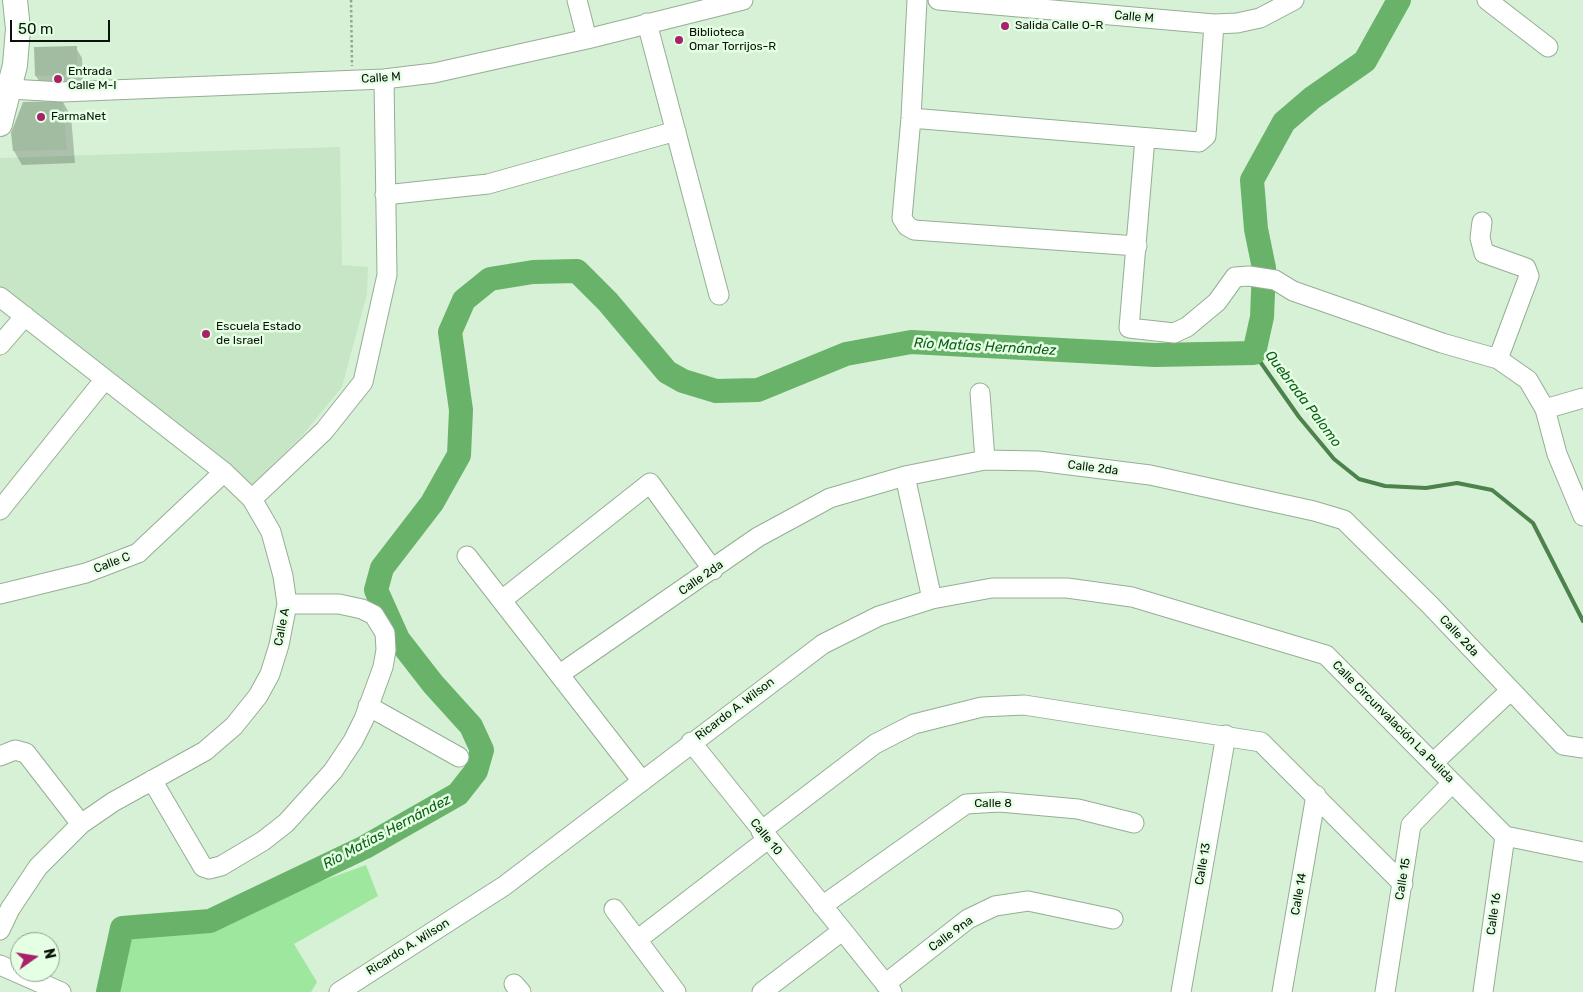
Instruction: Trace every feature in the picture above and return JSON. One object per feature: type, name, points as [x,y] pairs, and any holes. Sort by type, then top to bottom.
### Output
[{"type":"main road","points":[[0,124],[10,90],[8,65],[18,29],[15,0]]},
{"type":"street","points":[[577,0],[587,39]]},
{"type":"street","name":"Calle M","points":[[10,90],[62,92],[384,79],[434,73],[587,39],[743,0]]},
{"type":"street","points":[[917,0],[911,118],[902,218],[906,226],[914,230],[1137,246]]},
{"type":"street","name":"Calle M","points":[[938,0],[1079,6],[1214,24],[1237,23],[1260,18],[1294,0]]},
{"type":"street","points":[[1486,0],[1548,46]]},
{"type":"street","points":[[647,23],[719,294]]},
{"type":"street","points":[[911,118],[1199,142],[1206,136],[1214,24]]},
{"type":"street","points":[[252,499],[324,431],[363,382],[387,275],[384,79]]},
{"type":"street","points":[[385,195],[488,184],[676,132]]},
{"type":"street","points":[[1145,138],[1129,328],[1174,333],[1187,327],[1217,302],[1236,276],[1249,276],[1277,282],[1293,291],[1442,343],[1498,359],[1528,380],[1545,409],[1556,454],[1583,516]]},
{"type":"street","points":[[1482,222],[1480,238],[1484,253],[1526,268],[1529,276],[1498,359]]},
{"type":"street","name":"Calle A","points":[[0,297],[224,472],[252,499],[271,532],[283,576],[287,604],[279,645],[270,674],[258,696],[234,726],[205,752],[112,802],[81,824],[38,867],[10,909],[0,930]]},
{"type":"street","points":[[0,345],[25,316]]},
{"type":"street","points":[[0,510],[105,379]]},
{"type":"street","points":[[980,393],[985,460]]},
{"type":"street","points":[[1545,409],[1583,398]]},
{"type":"street","name":"Calle 2da","points":[[560,674],[713,570],[758,536],[830,498],[905,476],[985,460],[1038,461],[1150,476],[1314,511],[1344,520],[1431,606],[1563,745],[1583,748]]},
{"type":"street","name":"Calle C","points":[[0,594],[86,573],[138,553],[224,472]]},
{"type":"street","points":[[905,476],[932,599]]},
{"type":"street","points":[[502,600],[650,483],[713,570]]},
{"type":"street","points":[[467,556],[642,781]]},
{"type":"street","name":"Ricardo A. Wilson","points":[[346,990],[504,886],[691,742],[823,644],[879,616],[932,599],[992,588],[1067,588],[1132,597],[1187,613]]},
{"type":"street","points":[[152,780],[203,867],[215,868],[263,841],[286,823],[333,771],[353,741],[383,667],[386,650],[385,633],[374,615],[362,608],[339,604],[287,604]]},
{"type":"street","name":"Calle Circunvalación La Pulida","points":[[1187,613],[1326,655],[1505,836]]},
{"type":"street","points":[[1433,763],[1511,690]]},
{"type":"street","points":[[637,940],[875,744],[914,724],[982,707],[1024,705],[1226,735],[1261,742],[1403,884]]},
{"type":"street","points":[[368,706],[459,757]]},
{"type":"street","name":"Calle 13","points":[[1181,992],[1226,735]]},
{"type":"street","name":"Calle 10","points":[[691,742],[888,988]]},
{"type":"street","points":[[0,756],[15,750],[26,753],[81,824]]},
{"type":"street","name":"Calle 15","points":[[1385,992],[1411,826],[1452,782]]},
{"type":"street","name":"Calle 14","points":[[1282,992],[1316,795]]},
{"type":"street","name":"Calle 8","points":[[822,906],[966,804],[1000,802],[1078,809],[1134,823]]},
{"type":"street","points":[[1505,836],[1583,852]]},
{"type":"street","name":"Calle 16","points":[[1483,992],[1505,836]]},
{"type":"street","name":"Calle 9na","points":[[888,988],[968,919],[995,906],[1028,901],[1113,918]]},
{"type":"street","points":[[614,909],[676,992]]},
{"type":"street","points":[[762,992],[842,931]]},
{"type":"street","points":[[0,965],[61,992]]},
{"type":"path","points":[[351,0],[352,63]]},
{"type":"shaded area","name":"Escuela Estado de Israel","points":[[340,147],[342,265],[368,267],[367,294],[342,387],[302,436],[251,486],[0,291],[0,158]]},
{"type":"green space","points":[[366,865],[378,896],[294,944],[317,982],[311,992],[108,992],[122,928],[210,921]]},
{"type":"building","points":[[77,46],[77,75],[35,76],[34,47]]},
{"type":"building","name":"FarmaNet","points":[[63,101],[67,150],[13,151],[11,133],[23,102]]},
{"type":"waterway","name":"Río Matías Hernández","points":[[108,992],[122,928],[210,921],[365,847],[458,794],[476,771],[482,750],[471,726],[433,684],[398,639],[376,590],[382,568],[432,503],[459,455],[461,410],[450,332],[464,300],[490,279],[533,272],[577,271],[608,302],[667,372],[683,381],[716,391],[758,390],[846,354],[911,342],[1155,355],[1254,353],[1262,317],[1264,268],[1256,229],[1252,180],[1284,122],[1312,98],[1365,61],[1399,0]]},
{"type":"waterway","name":"Quebrada Palomo","points":[[1254,353],[1299,417],[1334,459],[1359,479],[1385,486],[1426,488],[1457,483],[1492,490],[1533,523],[1583,621]]},
{"type":"place","name":"Salida Calle O-R","points":[[1005,26]]},
{"type":"place","name":"Biblioteca Omar Torrijos-R","points":[[679,40]]},
{"type":"place","name":"Entrada Calle M-I","points":[[58,79]]},
{"type":"place","name":"FarmaNet","points":[[41,117]]},
{"type":"place","name":"Escuela Estado de Israel","points":[[206,334]]}]
